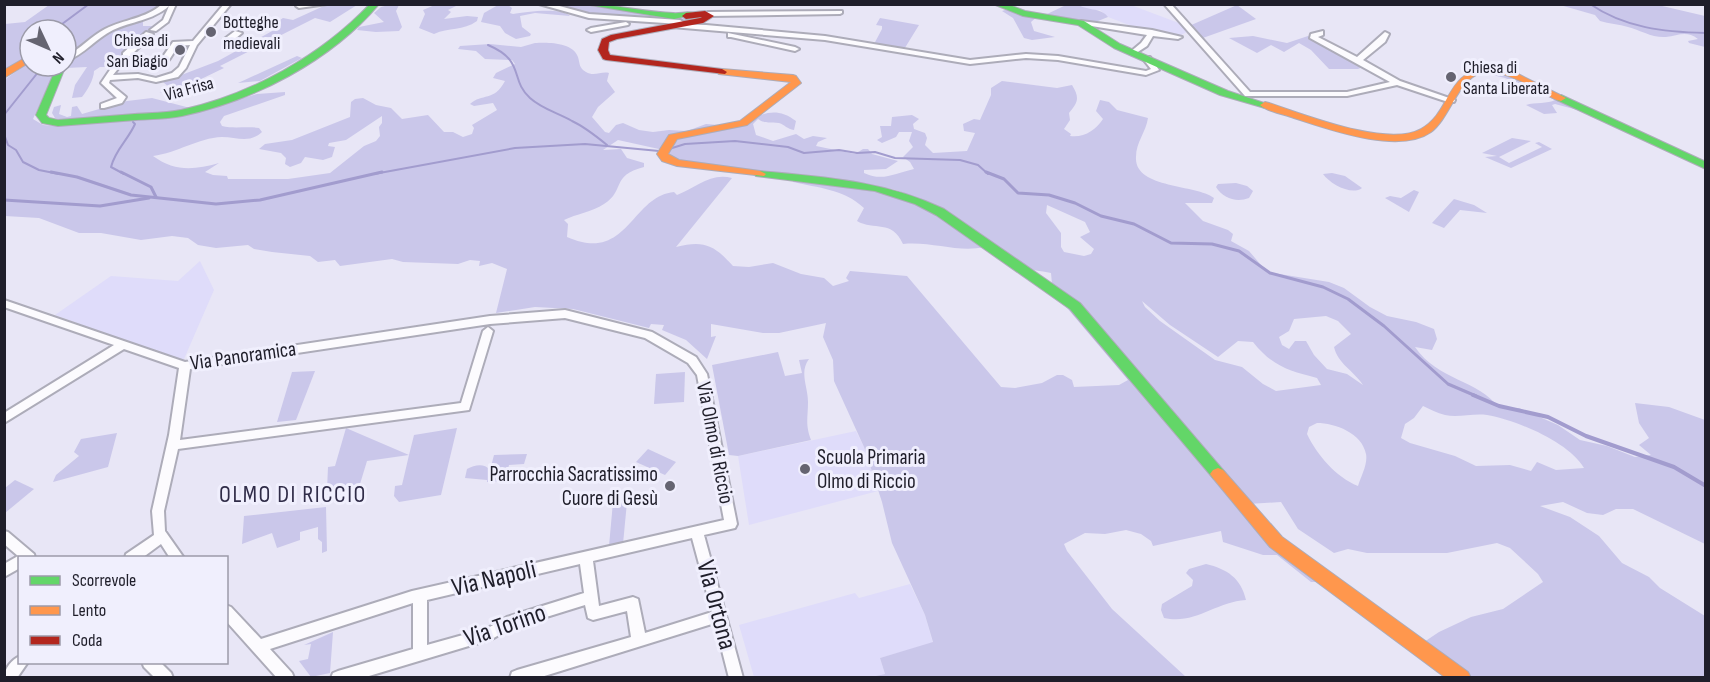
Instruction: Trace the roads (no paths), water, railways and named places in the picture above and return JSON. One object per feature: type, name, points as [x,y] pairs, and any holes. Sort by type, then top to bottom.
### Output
[{"type":"street","points":[[78,53],[106,31],[153,16],[167,4]]},
{"type":"street","points":[[104,106],[119,101],[121,96],[105,83],[107,78],[124,57],[166,21],[173,4]]},
{"type":"street","points":[[107,78],[130,76],[150,80],[178,73],[187,55],[228,4]]},
{"type":"street","name":"Via Frisa","points":[[57,78],[41,115],[46,122],[181,113],[248,88],[303,61],[350,32],[369,16],[375,4]]},
{"type":"street","points":[[542,4],[589,16],[643,21]]},
{"type":"street","points":[[997,4],[1023,13],[1178,37]]},
{"type":"street","points":[[1167,4],[1247,97]]},
{"type":"street","points":[[302,6],[323,5]]},
{"type":"street","points":[[597,5],[699,17],[970,62],[1026,56],[1058,58],[1146,73],[1155,70],[1146,61],[1147,59]]},
{"type":"street","points":[[591,30],[643,21],[840,12]]},
{"type":"street","points":[[699,17],[674,26],[615,37],[605,41],[603,50],[606,57],[611,58],[699,70],[793,78],[796,82],[742,123],[673,137],[664,150],[666,159],[677,163],[895,190],[918,199],[940,212],[1075,306],[1276,542],[1462,678]]},
{"type":"street","points":[[699,17],[727,34],[795,49]]},
{"type":"street","points":[[1081,23],[1147,59],[1247,97],[1363,135],[1396,136],[1427,130],[1436,122],[1468,75],[1475,70],[1502,70],[1706,166]]},
{"type":"street","points":[[1132,52],[1144,44],[1152,32]]},
{"type":"street","points":[[226,42],[238,33]]},
{"type":"street","points":[[1320,33],[1314,38],[1397,83],[1451,100]]},
{"type":"street","points":[[1358,60],[1382,40],[1385,34]]},
{"type":"street","points":[[166,58],[176,44],[195,44]]},
{"type":"street","points":[[4,75],[18,66]]},
{"type":"street","points":[[1247,97],[1347,94],[1397,83]]},
{"type":"street","name":"Via Panoramica","points":[[4,303],[185,366],[489,325]]},
{"type":"street","name":"Via Olmo di Riccio","points":[[489,325],[565,314],[648,340],[692,360],[702,374],[731,524]]},
{"type":"street","points":[[173,445],[465,407],[489,325]]},
{"type":"street","points":[[4,419],[122,345]]},
{"type":"street","points":[[177,556],[162,536],[158,511],[173,445],[185,366]]},
{"type":"street","name":"Via Napoli","points":[[260,646],[420,595],[731,524]]},
{"type":"street","name":"Via Ortona","points":[[697,532],[736,678]]},
{"type":"street","points":[[4,536],[23,556]]},
{"type":"street","points":[[134,556],[162,536]]},
{"type":"street","points":[[586,558],[594,614],[633,603],[639,641]]},
{"type":"street","points":[[4,571],[18,562]]},
{"type":"street","points":[[420,595],[420,654]]},
{"type":"street","name":"Via Torino","points":[[338,678],[362,674],[492,633],[507,623],[591,597]]},
{"type":"street","points":[[228,613],[287,678]]},
{"type":"street","points":[[518,677],[718,616]]},
{"type":"street","points":[[8,678],[20,664]]},
{"type":"street","points":[[150,664],[166,678]]},
{"type":"waterway","points":[[70,18],[89,4]]},
{"type":"waterway","points":[[1590,4],[1617,19],[1645,27],[1706,33]]},
{"type":"waterway","points":[[488,45],[508,57],[520,84],[530,98],[581,126],[607,145]]},
{"type":"waterway","points":[[4,115],[33,78]]},
{"type":"waterway","points":[[124,174],[111,167],[115,155],[135,124],[133,122]]},
{"type":"waterway","points":[[4,134],[8,145],[16,150],[23,162],[39,170],[59,174]]},
{"type":"waterway","points":[[669,149],[685,144],[735,141],[788,147],[804,153],[839,150],[857,153],[875,152],[895,158],[960,160],[978,165],[988,174]]},
{"type":"waterway","points":[[374,174],[515,148],[585,144],[659,151]]},
{"type":"waterway","points":[[51,172],[77,177],[131,195],[216,204],[260,200],[382,172]]},
{"type":"waterway","points":[[121,172],[151,187],[156,197]]},
{"type":"waterway","points":[[986,172],[1004,179],[1018,193],[1049,195],[1075,203],[1101,216],[1134,224],[1171,243],[1212,244],[1239,251],[1270,273],[1323,287],[1348,299],[1384,326],[1448,384],[1476,396]]},
{"type":"waterway","points":[[4,200],[100,206],[149,198]]},
{"type":"waterway","points":[[1473,395],[1499,406],[1548,417],[1586,436],[1674,467],[1706,486]]},
{"type":"place","name":"Botteghe medievali","points":[[211,32]]},
{"type":"place","name":"Chiesa di San Biagio","points":[[180,50]]},
{"type":"place","name":"Chiesa di Santa Liberata","points":[[1451,77]]},
{"type":"place","name":"Scuola Primaria Olmo di Riccio","points":[[805,469]]},
{"type":"place","name":"Parrocchia Sacratissimo Cuore di Gesù","points":[[670,486]]},
{"type":"district","name":"OLMO DI RICCIO","points":[[293,494]]}]
